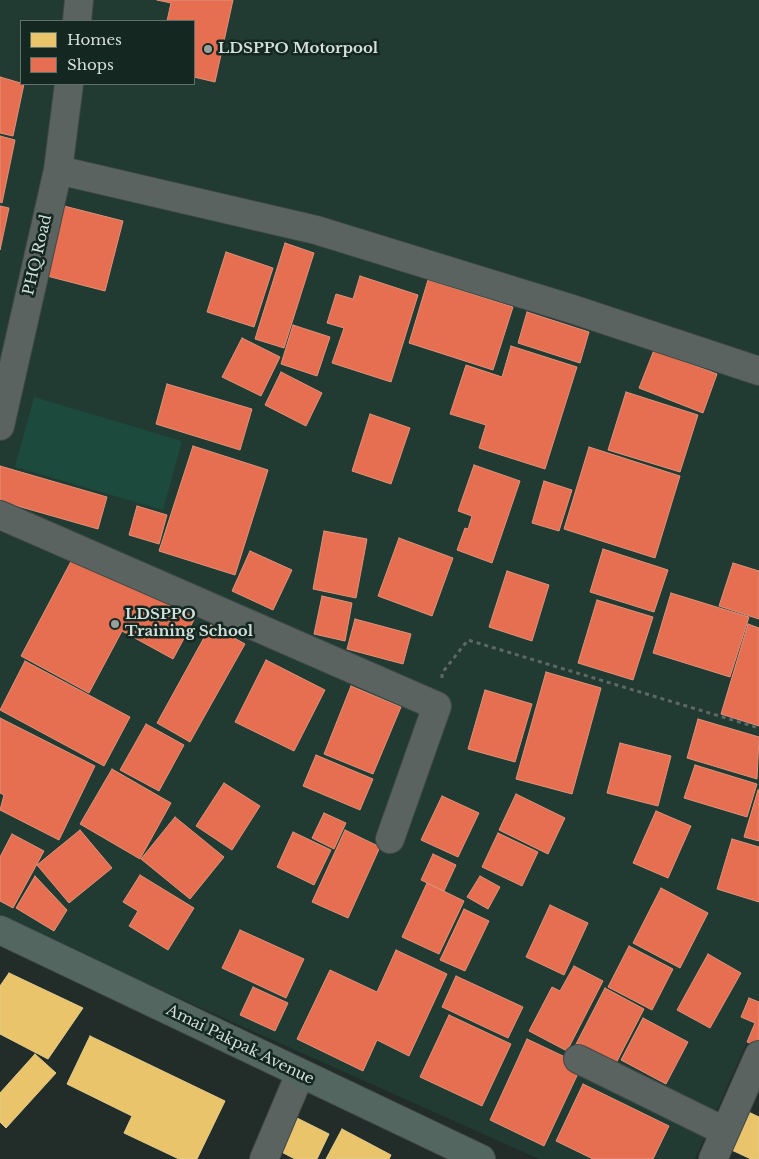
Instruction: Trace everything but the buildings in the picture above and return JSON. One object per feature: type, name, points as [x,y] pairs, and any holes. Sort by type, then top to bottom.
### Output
[{"type":"highway","name":"Amai Pakpak Avenue","points":[[0,930],[481,1159]]},
{"type":"street","points":[[77,20],[79,0]]},
{"type":"street","name":"PHQ Road","points":[[0,426],[58,170],[69,85]]},
{"type":"street","points":[[58,170],[316,230],[572,308],[759,371]]},
{"type":"street","points":[[0,515],[437,706],[390,839]]},
{"type":"street","points":[[713,1159],[759,1055]]},
{"type":"street","points":[[578,1058],[724,1132]]},
{"type":"street","points":[[264,1159],[300,1074]]},
{"type":"path","points":[[437,706],[442,673],[468,640],[759,728]]},
{"type":"shaded area","points":[[0,0],[759,0],[759,1015],[695,1159],[539,1159],[0,918]]},
{"type":"shaded area","points":[[34,397],[182,441],[163,510],[15,467]]},
{"type":"place","name":"LDSPPO Motorpool","points":[[208,49]]},
{"type":"place","name":"LDSPPO Training School","points":[[115,624]]}]
